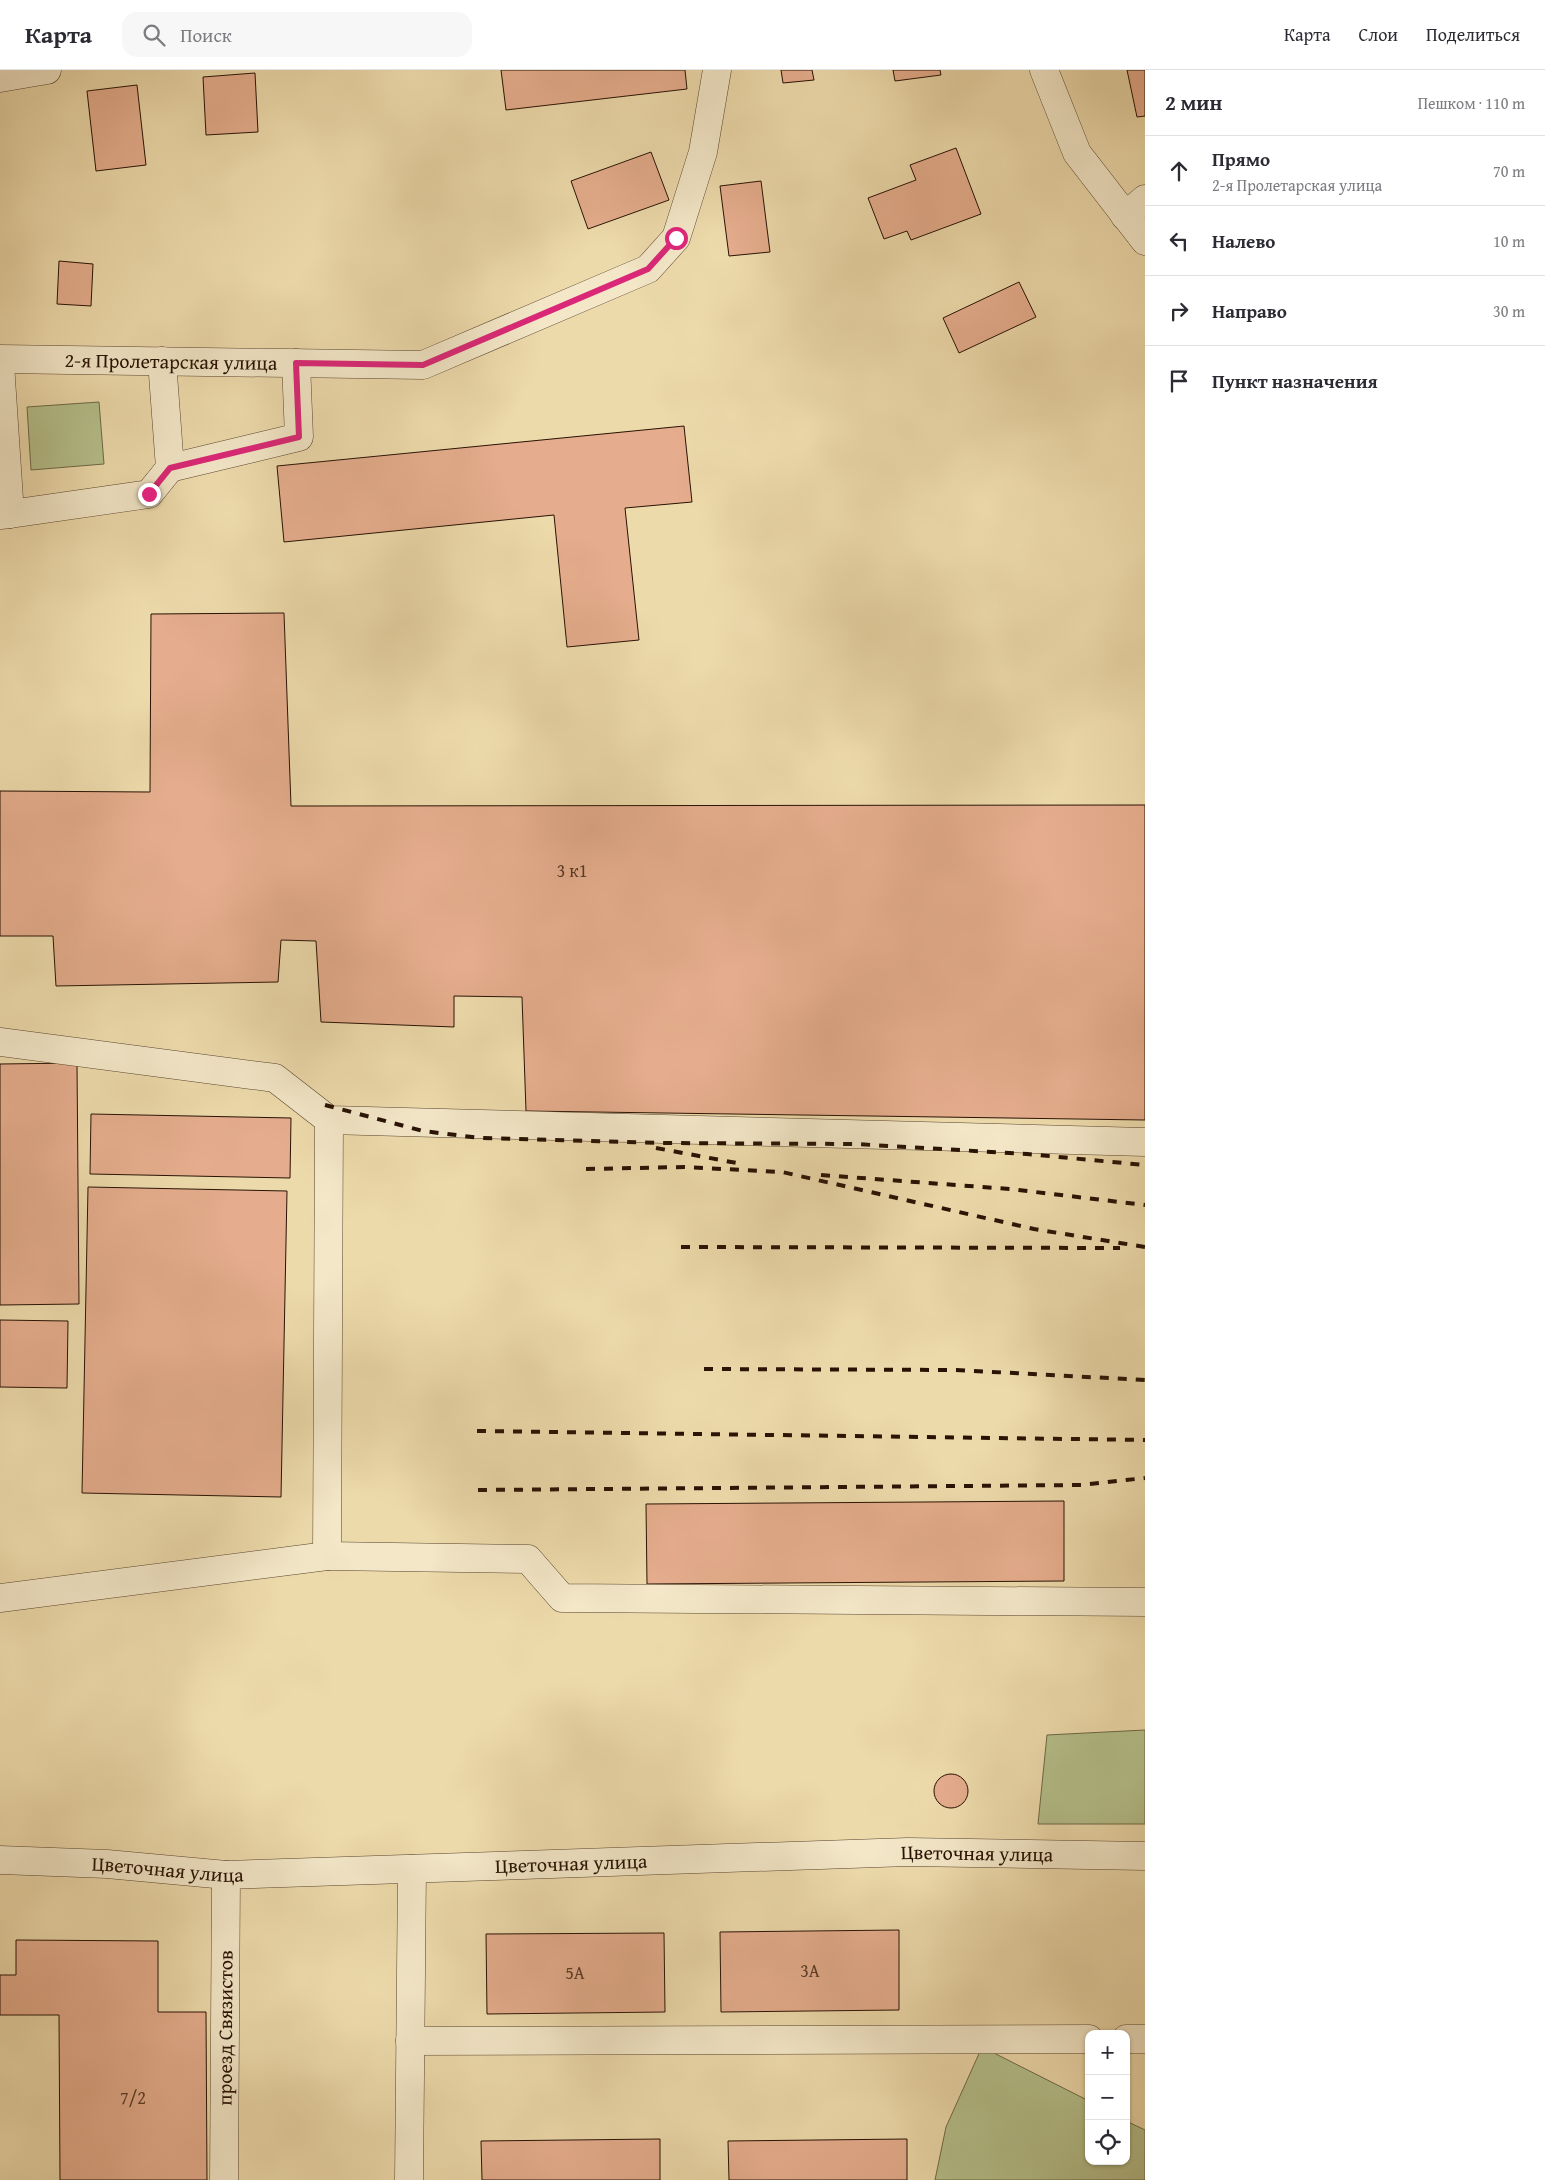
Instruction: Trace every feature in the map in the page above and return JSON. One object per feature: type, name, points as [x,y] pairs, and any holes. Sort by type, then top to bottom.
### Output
[{"type":"street","points":[[0,78],[47,70]]},
{"type":"street","name":"2-я Пролетарская улица","points":[[0,359],[423,365],[648,269],[676,238],[703,152],[717,70]]},
{"type":"street","points":[[1044,70],[1077,153],[1135,208],[1145,242]]},
{"type":"street","points":[[162,361],[170,468]]},
{"type":"street","points":[[0,364],[5,514],[149,494],[170,468],[299,437],[296,363]]},
{"type":"street","points":[[0,1042],[275,1078],[329,1120],[1145,1142]]},
{"type":"street","points":[[327,1556],[329,1120]]},
{"type":"street","points":[[0,1598],[327,1556],[528,1559],[562,1598],[1145,1602]]},
{"type":"street","name":"Цветочная улица","points":[[0,1860],[107,1864],[226,1875],[908,1852],[1145,1856]]},
{"type":"street","points":[[409,2180],[412,1869]]},
{"type":"street","name":"проезд Связистов","points":[[224,2180],[226,1875]]},
{"type":"street","points":[[410,2041],[1085,2039]]},
{"type":"street","points":[[1130,2039],[1145,2039]]},
{"type":"green space","points":[[99,402],[104,464],[31,470],[27,407]]},
{"type":"green space","points":[[1145,1730],[1145,1824],[1038,1824],[1047,1735]]},
{"type":"green space","points":[[982,2047],[1085,2099],[1085,2165],[1130,2165],[1130,2123],[1145,2130],[1145,2180],[935,2180],[946,2127]]},
{"type":"building","points":[[501,70],[685,70],[687,89],[506,110]]},
{"type":"building","points":[[781,70],[812,70],[814,80],[783,83]]},
{"type":"building","points":[[893,70],[940,70],[941,75],[895,81]]},
{"type":"building","points":[[1127,70],[1145,70],[1145,116],[1137,117]]},
{"type":"building","points":[[255,73],[258,132],[206,135],[203,77]]},
{"type":"building","points":[[137,85],[146,165],[96,171],[87,91]]},
{"type":"building","points":[[956,148],[981,214],[911,240],[907,231],[884,239],[868,198],[916,180],[910,165]]},
{"type":"building","points":[[651,152],[669,200],[588,229],[571,181]]},
{"type":"building","points":[[761,181],[770,252],[729,256],[720,186]]},
{"type":"building","points":[[59,261],[93,264],[91,306],[57,304]]},
{"type":"building","points":[[1019,282],[1036,317],[959,353],[943,318]]},
{"type":"building","points":[[684,426],[692,502],[625,508],[639,640],[567,647],[554,515],[284,542],[277,466]]},
{"type":"building","points":[[284,613],[291,806],[1145,805],[1145,1120],[526,1111],[522,997],[454,996],[454,1027],[321,1022],[316,941],[281,940],[278,982],[56,986],[53,936],[0,936],[0,791],[150,792],[151,614]]},
{"type":"building","points":[[77,1063],[79,1304],[0,1305],[0,1064]]},
{"type":"building","points":[[91,1114],[291,1118],[290,1178],[90,1174]]},
{"type":"building","points":[[88,1187],[287,1191],[281,1497],[82,1493]]},
{"type":"building","points":[[0,1320],[68,1321],[67,1388],[0,1387]]},
{"type":"building","points":[[1064,1501],[1064,1581],[647,1584],[646,1504]]},
{"type":"building","points":[[951,1774],[958,1775],[963,1779],[967,1784],[967,1798],[963,1803],[958,1807],[951,1808],[944,1807],[939,1803],[935,1798],[934,1791],[935,1784],[939,1779],[944,1775]]},
{"type":"building","points":[[899,1930],[899,2010],[721,2012],[720,1932]]},
{"type":"building","points":[[664,1933],[665,2012],[487,2014],[486,1934]]},
{"type":"building","points":[[16,1940],[158,1941],[158,2012],[206,2012],[207,2180],[60,2180],[59,2015],[0,2015],[0,1975],[16,1975]]},
{"type":"building","points":[[660,2139],[660,2180],[482,2180],[481,2141]]},
{"type":"building","points":[[907,2139],[907,2180],[729,2180],[728,2141]]},
{"type":"railway","points":[[325,1105],[423,1131],[480,1138],[663,1143],[855,1144],[1027,1154],[1145,1165]]},
{"type":"railway","points":[[656,1148],[742,1164]]},
{"type":"railway","points":[[586,1169],[684,1167],[782,1172],[1034,1229],[1145,1247]]},
{"type":"railway","points":[[821,1175],[1010,1189],[1145,1205]]},
{"type":"railway","points":[[681,1247],[1120,1248]]},
{"type":"railway","points":[[704,1369],[956,1370],[1145,1380]]},
{"type":"railway","points":[[477,1431],[1145,1440]]},
{"type":"railway","points":[[478,1490],[1081,1485],[1145,1478]]},
{"type":"route","points":[[149,494],[170,468],[299,437],[296,363],[423,365],[648,269],[676,238]]}]
